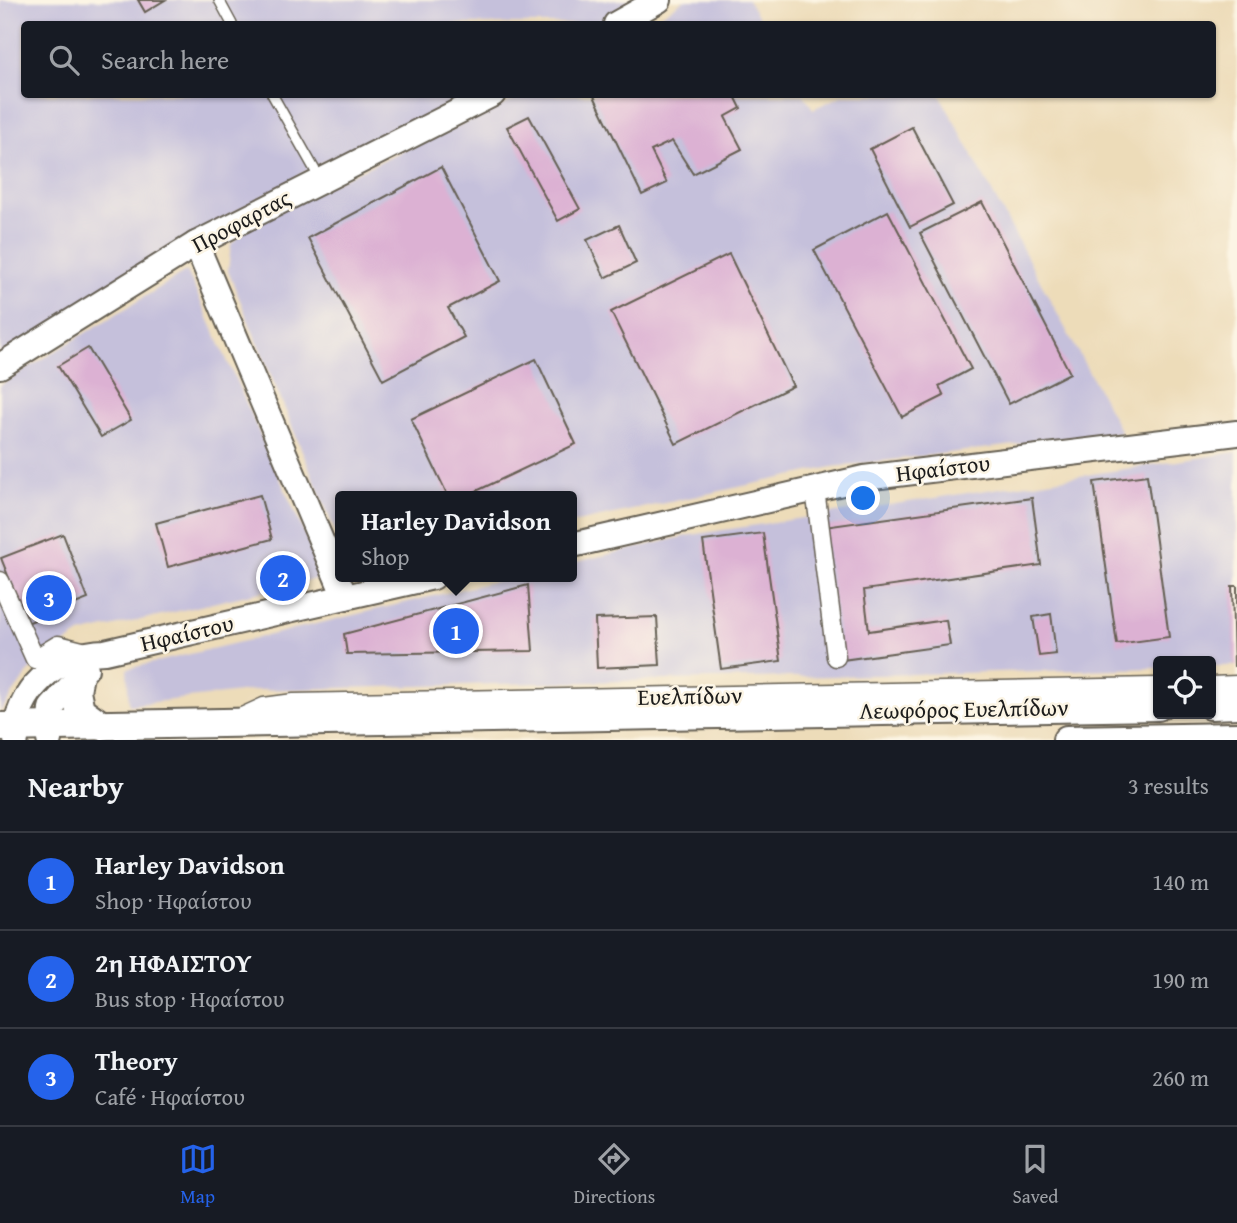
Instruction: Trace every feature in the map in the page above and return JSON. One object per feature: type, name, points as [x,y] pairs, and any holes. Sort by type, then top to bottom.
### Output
[{"type":"main road","points":[[90,660],[76,691],[80,710],[102,726]]},
{"type":"main road","name":"Λεωφόρος Ευελπίδων","points":[[10,731],[48,734],[102,726],[226,724],[741,704],[1034,699],[1153,706]]},
{"type":"main road","name":"Λεωφόρος Ευελπίδων","points":[[1067,740],[1237,737]]},
{"type":"street","points":[[621,21],[659,0]]},
{"type":"street","name":"Προφαρτας","points":[[0,366],[196,244],[485,98]]},
{"type":"street","points":[[196,244],[335,573]]},
{"type":"street","name":"Ηφαίστου","points":[[577,544],[863,478],[1237,433]]},
{"type":"street","points":[[815,489],[835,657]]},
{"type":"street","points":[[0,581],[35,659],[58,645],[90,660],[51,708],[48,734]]},
{"type":"street","points":[[339,582],[345,597]]},
{"type":"street","name":"Ηφαίστου","points":[[10,731],[21,706],[32,690],[51,671],[74,655],[90,660],[410,582]]},
{"type":"street","points":[[1034,699],[1153,687]]},
{"type":"lane","points":[[219,0],[230,21]]},
{"type":"lane","points":[[274,98],[320,179]]},
{"type":"shaded area","points":[[0,0],[646,0],[608,21],[21,21],[21,98],[468,98],[321,163],[189,238],[0,358]]},
{"type":"shaded area","points":[[684,0],[748,0],[760,21],[652,21]]},
{"type":"shaded area","points":[[518,98],[806,98],[813,109],[837,98],[942,98],[1121,432],[832,467],[577,522],[577,491],[335,491],[335,531],[228,271],[231,244],[259,217]]},
{"type":"shaded area","points":[[187,271],[324,577],[80,634],[36,662],[0,712],[0,385]]},
{"type":"shaded area","points":[[1237,452],[1237,666],[1216,666],[1216,656],[1153,656],[1153,668],[257,690],[129,705],[127,669],[492,582],[577,582],[577,562],[691,535]]},
{"type":"building","points":[[138,0],[165,0],[145,12]]},
{"type":"building","points":[[595,98],[736,98],[741,108],[725,117],[742,149],[693,174],[672,141],[651,151],[667,183],[642,195]]},
{"type":"building","points":[[529,116],[580,209],[558,221],[507,127]]},
{"type":"building","points":[[912,127],[953,205],[910,227],[870,149]]},
{"type":"building","points":[[441,167],[500,281],[448,308],[464,337],[383,380],[308,238]]},
{"type":"building","points":[[982,202],[1070,373],[1009,404],[920,233]]},
{"type":"building","points":[[888,211],[971,369],[939,386],[944,396],[902,417],[814,250]]},
{"type":"building","points":[[619,225],[636,263],[605,278],[587,240]]},
{"type":"building","points":[[729,254],[793,386],[676,444],[611,312]]},
{"type":"building","points":[[88,348],[131,420],[101,437],[58,366]]},
{"type":"building","points":[[536,359],[576,444],[477,491],[446,491],[411,419]]},
{"type":"building","points":[[1147,475],[1169,637],[1117,644],[1094,482]]},
{"type":"building","points":[[260,495],[272,539],[168,567],[156,523]]},
{"type":"building","points":[[1032,498],[1041,565],[864,590],[869,631],[946,620],[950,645],[842,660],[824,527]]},
{"type":"building","points":[[763,533],[781,661],[721,669],[703,541]]},
{"type":"building","points":[[63,534],[88,599],[27,623],[1,558]]},
{"type":"building","points":[[528,585],[533,651],[347,654],[344,634]]},
{"type":"building","points":[[1232,586],[1237,586],[1237,666],[1234,666]]},
{"type":"building","points":[[1051,614],[1056,654],[1039,656],[1033,617]]},
{"type":"building","points":[[657,617],[660,665],[597,668],[595,619]]},
{"type":"place","name":"2η ΗΦΑΙΣΤΟΥ","points":[[283,578]]},
{"type":"place","name":"Theory","points":[[49,598]]},
{"type":"place","name":"Harley Davidson","points":[[456,631]]}]
